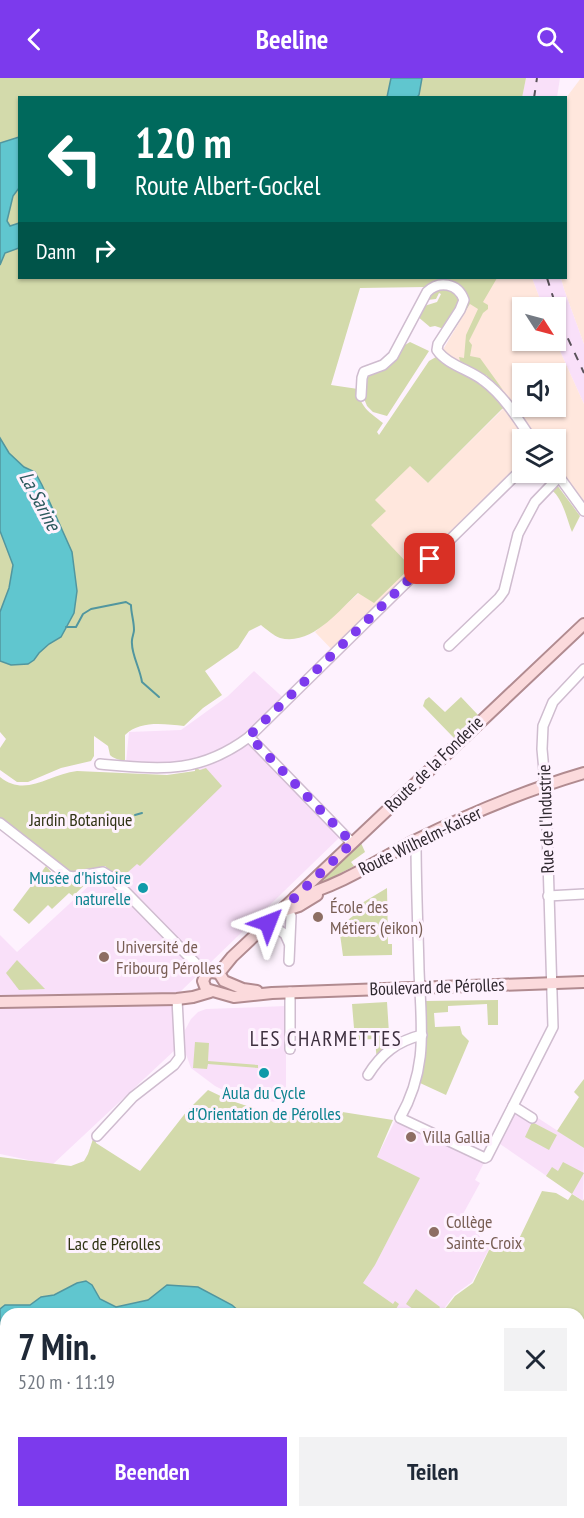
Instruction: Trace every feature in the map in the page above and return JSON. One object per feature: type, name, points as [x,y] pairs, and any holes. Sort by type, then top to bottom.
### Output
[{"type":"main road","name":"Route de la Fonderie","points":[[284,910],[294,897],[584,624]]},
{"type":"main road","name":"Route Wilhelm-Kaiser","points":[[294,897],[329,886],[486,808],[584,773]]},
{"type":"main road","points":[[0,1002],[177,999],[193,997],[209,985],[222,988],[221,977],[232,957],[284,910],[329,886]]},
{"type":"main road","name":"Boulevard de Pérolles","points":[[272,993],[249,990],[211,972],[209,985],[234,997],[290,992],[584,982]]},
{"type":"street","points":[[361,396],[364,372],[383,365],[393,356],[427,292],[434,286],[446,285],[461,294],[464,300],[438,344],[437,350],[496,391],[524,429]]},
{"type":"street","points":[[100,764],[169,769],[191,766],[227,751],[249,736],[512,479]]},
{"type":"street","points":[[449,646],[504,591],[518,534],[535,502],[550,483]]},
{"type":"street","points":[[564,483],[584,511]]},
{"type":"street","name":"Rue de l'Industrie","points":[[422,1035],[419,1073],[408,1104],[400,1118],[482,1158],[487,1156],[553,1027],[543,726],[548,711],[562,690],[584,669]]},
{"type":"street","points":[[249,736],[352,843]]},
{"type":"street","points":[[0,823],[68,876],[100,872],[101,877],[111,877],[209,985]]},
{"type":"street","points":[[368,1075],[385,1053],[399,1042],[422,1035],[416,841]]},
{"type":"street","points":[[548,896],[584,894]]},
{"type":"street","points":[[284,910],[291,916],[289,961]]},
{"type":"street","points":[[268,923],[285,934],[289,943]]},
{"type":"street","points":[[290,992],[290,1049]]},
{"type":"street","points":[[97,1136],[133,1097],[174,1065],[180,1057],[177,999]]},
{"type":"street","points":[[513,1106],[532,1118]]},
{"type":"shaded area","points":[[526,78],[560,78],[557,96],[522,96]]},
{"type":"shaded area","points":[[581,78],[584,78],[584,344],[561,279],[567,279],[567,97]]},
{"type":"shaded area","points":[[487,279],[532,279],[539,297],[512,297],[512,351],[560,351],[565,363],[512,363],[512,417],[566,417],[566,364],[584,404],[584,514],[563,483],[566,483],[566,429],[512,429],[512,482],[338,656],[315,632],[359,593],[411,567],[360,515],[410,465],[428,483],[508,404],[441,353]]},
{"type":"shaded area","points":[[532,279],[561,279],[584,344],[584,404],[560,351],[566,351],[566,297],[539,297]]},
{"type":"shaded area","points":[[254,671],[289,703],[249,742],[340,837],[180,992],[176,1049],[52,1165],[0,1154],[0,935],[17,952],[205,779],[195,761],[180,764],[126,763],[129,732],[181,730],[228,696]]},
{"type":"shaded area","points":[[286,1006],[286,1102],[262,1101],[229,1093],[215,1086],[191,1068],[184,1049],[185,1030],[198,1012],[206,1009]]},
{"type":"shaded area","points":[[518,1105],[584,1148],[583,1201],[500,1144]]},
{"type":"shaded area","name":"Collège Sainte-Croix","points":[[396,1119],[485,1161],[475,1180],[480,1183],[463,1214],[489,1249],[472,1282],[454,1295],[444,1308],[344,1308],[375,1265],[419,1178],[377,1157]]},
{"type":"green space","points":[[0,78],[526,78],[522,96],[18,96],[18,279],[496,279],[483,302],[488,305],[488,309],[483,313],[469,341],[472,345],[470,356],[480,358],[503,390],[486,375],[483,376],[460,361],[459,357],[464,358],[466,335],[478,309],[470,304],[454,330],[451,327],[465,295],[438,281],[426,287],[360,288],[331,385],[358,389],[363,405],[383,423],[377,432],[379,435],[429,361],[436,357],[486,387],[506,407],[428,483],[410,466],[375,500],[386,511],[371,525],[411,567],[374,603],[358,593],[324,625],[303,637],[280,638],[261,625],[249,631],[238,648],[205,671],[222,695],[203,708],[184,726],[153,724],[131,730],[125,735],[125,760],[111,756],[108,746],[94,736],[94,756],[91,761],[61,768],[28,782],[17,782],[0,770],[0,748],[6,739],[0,732],[0,661],[11,665],[0,658],[0,531],[9,554],[0,525]]},
{"type":"green space","points":[[444,286],[457,293],[460,303],[444,329],[430,327],[417,316],[421,307],[437,302],[441,294],[439,293],[436,299],[427,300],[430,292]]},
{"type":"green space","points":[[410,342],[429,351],[387,416],[373,412],[367,406],[363,396],[369,374],[392,364],[400,348]]},
{"type":"green space","points":[[557,485],[580,516],[572,532],[561,502],[549,489]]},
{"type":"green space","points":[[429,697],[445,712],[461,697],[478,715],[454,738],[423,706]]},
{"type":"green space","name":"Jardin Botanique","points":[[195,767],[200,770],[206,768],[222,786],[140,866],[137,864],[119,880],[105,866],[98,871],[68,873],[0,819],[0,777],[10,783],[28,785],[77,771],[167,775],[195,771]]},
{"type":"green space","points":[[361,843],[365,852],[351,862],[354,866],[311,889],[344,856],[346,857]]},
{"type":"green space","points":[[46,866],[58,880],[64,876],[93,877],[73,896],[69,893],[52,909],[48,905],[29,924],[13,910]]},
{"type":"green space","points":[[387,888],[388,944],[392,944],[392,955],[343,956],[339,927],[353,916],[352,909]]},
{"type":"green space","points":[[17,960],[45,989],[19,990],[6,973]]},
{"type":"green space","points":[[498,1000],[498,1025],[488,1025],[487,1004],[448,1006],[448,1012],[434,1013],[435,1027],[460,1026],[462,1034],[469,1041],[446,1095],[420,1083],[426,1052],[425,1001]]},
{"type":"green space","points":[[387,1002],[390,1049],[377,1062],[375,1039],[355,1040],[352,1004]]},
{"type":"green space","points":[[195,1042],[209,1043],[208,1061],[258,1065],[258,1068],[208,1064],[207,1069],[193,1068]]},
{"type":"green space","points":[[584,1079],[584,1148],[557,1131],[579,1097],[574,1092]]},
{"type":"green space","name":"Lac de Pérolles","points":[[208,1090],[265,1112],[336,1111],[393,1120],[377,1157],[420,1178],[375,1265],[363,1283],[393,1304],[395,1301],[399,1304],[397,1308],[0,1308],[0,1157],[71,1166],[84,1161],[95,1137],[96,1143],[140,1171],[187,1111]]},
{"type":"green space","points":[[532,1122],[557,1135],[549,1150],[525,1137]]},
{"type":"green space","points":[[563,1162],[584,1173],[572,1194],[546,1176],[552,1167],[558,1171]]},
{"type":"green space","points":[[542,1191],[556,1193],[568,1200],[572,1194],[583,1201],[584,1199],[584,1308],[446,1308],[455,1296],[473,1283],[489,1250],[518,1241]]},
{"type":"green space","points":[[416,1289],[440,1307],[412,1308],[406,1304]]},
{"type":"water","points":[[391,78],[422,78],[418,96],[387,96]]},
{"type":"water","points":[[18,137],[18,189],[13,196],[7,221],[10,226],[18,223],[18,248],[5,253],[0,265],[0,143]]},
{"type":"water","name":"La Sarine","points":[[0,438],[9,453],[24,467],[35,472],[42,485],[72,552],[77,591],[74,613],[61,637],[49,644],[28,664],[11,665],[0,661],[0,612],[9,588],[13,565],[0,531]]},
{"type":"water","points":[[86,1281],[92,1285],[100,1299],[116,1307],[148,1300],[167,1285],[198,1287],[235,1308],[1,1308],[5,1305],[30,1305],[41,1297],[54,1295]]},
{"type":"waterway","points":[[66,627],[76,627],[83,614],[91,609],[126,602],[131,605],[134,630],[132,648],[142,682],[159,697]]},
{"type":"waterway","points":[[135,815],[142,813]]},
{"type":"railway","points":[[534,96],[537,78]]},
{"type":"railway","points":[[547,279],[563,328],[584,373]]},
{"type":"place","name":"Musée d'histoire naturelle","points":[[143,888]]},
{"type":"place","name":"École des Métiers (eikon)","points":[[318,917]]},
{"type":"place","name":"Université de Fribourg Pérolles","points":[[104,957]]},
{"type":"place","name":"Aula du Cycle d'Orientation de Pérolles","points":[[264,1073]]},
{"type":"place","name":"Villa Gallia","points":[[411,1137]]},
{"type":"place","name":"Collège Sainte-Croix","points":[[434,1232]]},
{"type":"district","name":"LES CHARMETTES","points":[[326,1039]]},
{"type":"route","points":[[268,923],[352,843],[249,736],[430,559]]}]
